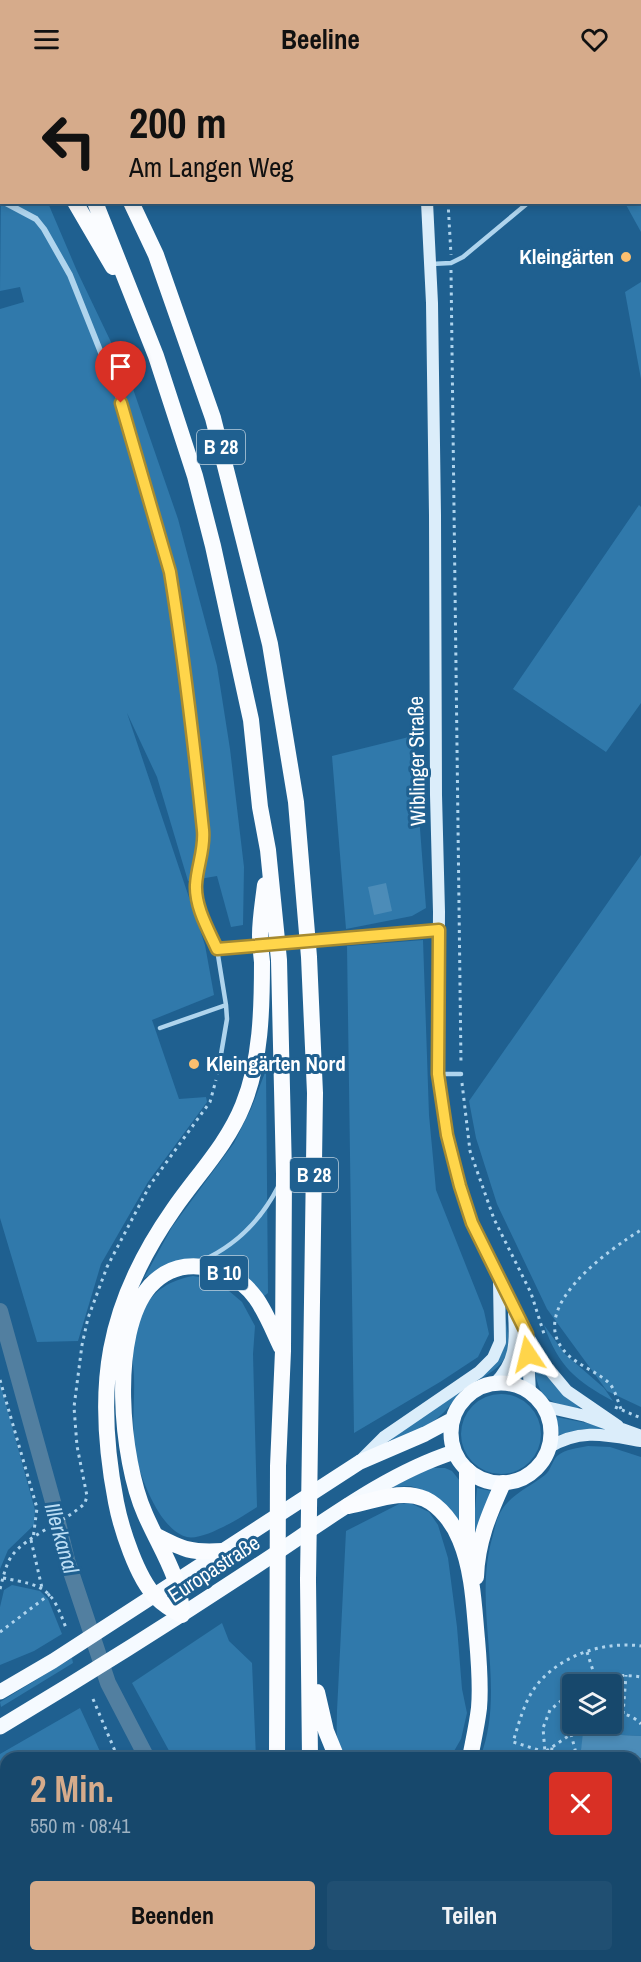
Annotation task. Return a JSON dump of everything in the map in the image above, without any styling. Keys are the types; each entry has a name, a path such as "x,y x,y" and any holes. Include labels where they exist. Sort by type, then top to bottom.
{"highway":[{"path":"76,204 139,312"},
{"name":"B 28","path":"96,204 156,356 192,467 213,546 251,720 260,807 268,850 268,933 279,960 284,1174 283,1351"},
{"name":"B 28","path":"132,204 156,255 213,418 270,644 296,802 309,957 315,1093 310,1662"},
{"path":"143,204 156,255"},
{"path":"182,1616 169,1609 154,1596 134,1558 119,1516 106,1438 105,1395 108,1365 117,1319 149,1248 172,1210 217,1152 243,1105 253,1076 258,1047 262,962 268,933"},
{"name":"B 10","path":"182,1616 182,1601 177,1581 141,1506 129,1463 123,1398 127,1342 135,1312 147,1290 156,1280 171,1270 191,1266 215,1269 230,1275 247,1288 261,1304 283,1351 278,1466 277,1752"},
{"path":"467,1470 467,1560"},
{"path":"474,1605 480,1539 503,1483"},
{"path":"348,1506 368,1503 389,1496 407,1495 424,1499 439,1509 460,1538 467,1560 474,1605 479,1667 479,1708 471,1752"},
{"path":"155,1535 177,1547 197,1552 223,1551"},
{"path":"310,1662 310,1752"},
{"path":"310,1662 326,1731 335,1752"},
{"path":"465,1752 474,1737"}],"main road":[{"name":"Wiblinger Straße","path":"427,204 431,264 439,930 438,1074 447,1135 472,1223 527,1334 530,1393"},
{"path":"360,1462 384,1437 479,1372 493,1358 500,1342 498,1277"},
{"name":"Wiblinger Straße","path":"494,1384 506,1372 512,1359 515,1345 513,1305"},
{"path":"527,1334 547,1367 567,1391 618,1426"},
{"path":"494,1384 519,1387 530,1393 542,1406 549,1419 551,1434 549,1448 543,1459 531,1473 515,1481 490,1482 478,1478 467,1470 454,1452 451,1441 453,1419 459,1406 468,1395 494,1384"},
{"path":"542,1406 618,1426 641,1436"},
{"name":"Europastraße","path":"0,1692 53,1661 360,1462 425,1434 453,1419"},
{"path":"549,1448 569,1438 583,1435 599,1434 641,1441"},
{"name":"Europastraße","path":"0,1727 182,1616 348,1506 427,1462 454,1452"}],"street":[{"path":"6,204 36,219 45,229 70,275 121,403 170,572 184,661 203,837 196,885 198,905 217,949 439,930"}],"lane":[{"path":"431,264 451,263 463,257 527,204"},
{"path":"217,949 227,1019 218,1072"},
{"path":"160,1028 226,1005"},
{"path":"438,1074 461,1074"},
{"path":"191,1266 225,1248 252,1225 268,1206 284,1174"}],"path":[{"path":"447,204 451,263 461,1074 471,1151 494,1219 531,1293 547,1341"},
{"path":"618,1426 621,1408 611,1385 578,1364 561,1348 554,1331 553,1320 567,1292 579,1278 616,1245 641,1230"},
{"path":"0,1380 37,1508 33,1538 42,1588"},
{"path":"608,1405 621,1408 641,1418"},
{"path":"0,1589 13,1554 85,1503 87,1496 77,1446"},
{"path":"3,1578 42,1588 50,1594 66,1628"},
{"path":"0,1632 50,1594"},
{"path":"545,1752 513,1742 522,1714 536,1686 554,1669 575,1656 601,1647 625,1644 641,1646"},
{"path":"587,1652 594,1674"},
{"path":"626,1675 622,1714 637,1719 641,1724"},
{"path":"622,1676 641,1677"},
{"path":"93,1699 115,1752"},
{"path":"545,1752 543,1728 550,1710 562,1700"},
{"path":"545,1752 571,1734 576,1752"},
{"path":"551,1752 552,1746"}],"shaded area":[{"path":"1,204 48,204 77,271 132,386 178,519 217,666 230,749 244,867 243,925 231,927 217,876 188,881 157,777 127,713 205,945 214,995 152,1020 179,1099 206,1097 207,1102 148,1182 101,1264 78,1341 37,1342 0,1218 0,309 24,302 20,287 0,291"},
{"path":"626,204 641,204 641,232"},
{"path":"641,282 641,379 625,292"},
{"path":"639,505 641,507 641,703 606,752 513,689"},
{"path":"413,736 426,908 412,916 346,929 332,756"},
{"path":"641,855 641,1407 607,1391 547,1309 497,1204 476,1138 469,1101"},
{"path":"423,940 429,1115 436,1190 484,1311 489,1334 478,1357 354,1433 347,946"},
{"path":"266,1070 268,1293 263,1297 231,1272 208,1260 182,1261 144,1278 172,1227 234,1143 251,1109"},
{"path":"193,1276 216,1280 242,1302 255,1326 253,1354 257,1507 223,1527 203,1535 187,1537 178,1533 162,1517 141,1473 134,1443 132,1354 138,1324 152,1297 170,1283"},
{"path":"504,1312 508,1344 502,1362 489,1374 461,1391 446,1410 432,1422 382,1447 494,1365 504,1346"},
{"path":"544,1325 565,1354 604,1388 613,1401 570,1371 555,1351"},
{"path":"535,1355 553,1384 579,1406 578,1409 555,1403 543,1393 534,1369 532,1356"},
{"path":"0,1383 35,1510 34,1525 8,1550 0,1569"},
{"path":"501,1394 516,1397 529,1406 538,1419 541,1434 538,1449 529,1462 516,1471 501,1474 486,1471 473,1462 464,1449 461,1434 464,1419 473,1406 486,1397"},
{"path":"556,1417 612,1428 611,1431 582,1429 559,1435"},
{"path":"588,1446 610,1447 641,1457 641,1736 603,1734 622,1734 622,1674 562,1674 562,1734 584,1734 581,1752 482,1752 488,1731 491,1703 487,1562 497,1521 509,1501 545,1475 560,1454"},
{"path":"431,1468 445,1468 452,1471 460,1481 459,1529 427,1492 411,1486 392,1487"},
{"path":"477,1488 491,1491 476,1530 473,1530"},
{"path":"410,1503 429,1512 438,1525 448,1558 462,1689 467,1713 461,1739 453,1752 342,1752 338,1742 337,1711 346,1531 399,1504"},
{"path":"12,1585 40,1591 48,1599 62,1634 34,1651 0,1665 0,1607 4,1590"},
{"path":"222,1623 229,1641 252,1663 256,1752 170,1752 132,1683"},
{"path":"72,1658 73,1663 1,1707 0,1702"},
{"path":"80,1708 100,1752 3,1752"}],"building":[{"path":"386,883 392,911 374,915 368,887"},
{"path":"583,1734 641,1736 641,1752 581,1752"}],"waterway":[{"name":"Illerkanal","path":"0,1311 67,1560 108,1683 144,1752"}],"place":[{"name":"Kleingärten","path":"626,257"},
{"name":"Kleingärten Nord","path":"194,1064"}],"route":[{"path":"121,403 170,572 195,748 203,837 196,885 198,905 207,927 217,949 439,930 438,1074 447,1135 472,1223 527,1334 528,1354"}]}
